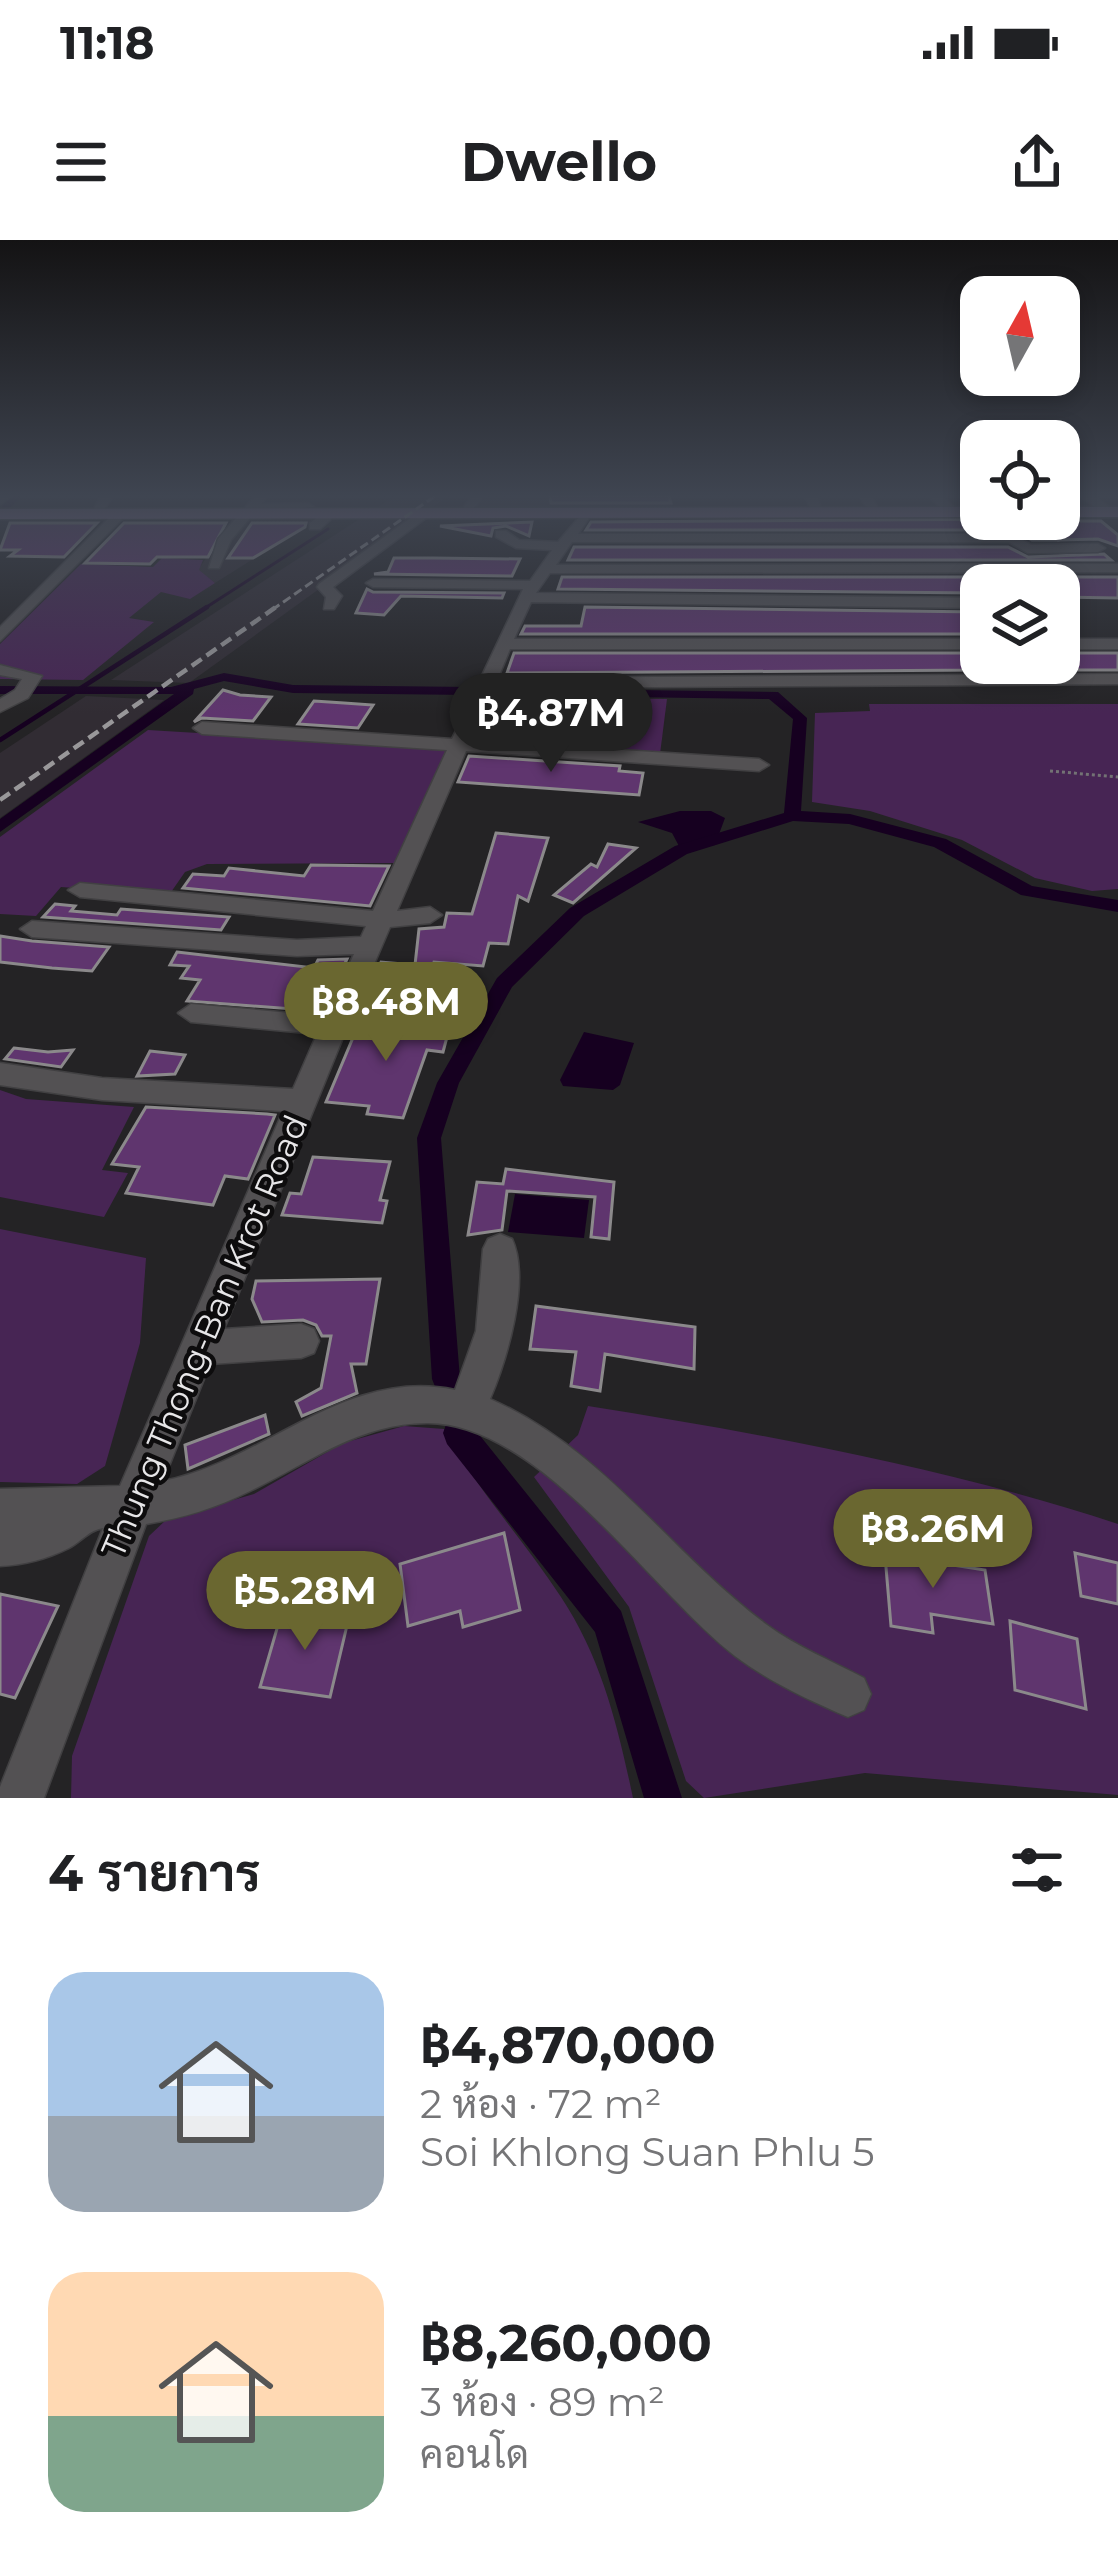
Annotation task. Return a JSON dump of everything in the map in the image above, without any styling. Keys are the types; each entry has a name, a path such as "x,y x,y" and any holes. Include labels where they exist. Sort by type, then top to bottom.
{"street":[{"path":"0,636 69,569"},
{"path":"328,606 334,595 324,586 348,569"},
{"path":"373,583 418,577 446,590 541,569"},
{"name":"Thung Thong-Ban Krot Road","path":"20,1798 133,1504 302,1101 505,644 556,569"},
{"path":"560,569 575,592"},
{"path":"578,569 850,606 960,603"},
{"path":"644,569 648,594"},
{"path":"710,569 718,594"},
{"path":"769,569 781,595"},
{"path":"830,569 850,606"},
{"path":"897,569 913,592 960,589"},
{"path":"1086,569 1099,581"},
{"path":"505,644 638,636 877,637 960,644"},
{"path":"638,636 643,683"},
{"path":"758,636 773,680"},
{"path":"950,644 960,660"},
{"path":"1080,644 1118,644"},
{"path":"0,670 33,676 27,688 0,707"},
{"path":"1080,680 1118,679"},
{"path":"488,683 773,680 846,688 960,681"},
{"path":"394,741 407,716"},
{"path":"202,728 759,765"},
{"path":"538,774 546,749"},
{"path":"80,890 277,908 377,933"},
{"path":"230,927 259,925 277,908"},
{"path":"32,929 245,946 377,933 430,915"},
{"path":"191,1013 392,1015"},
{"path":"0,1074 102,1089 302,1101"},
{"path":"466,1408 492,1358 500,1311 500,1249"},
{"path":"199,1348 301,1341"},
{"path":"0,1510 133,1504 190,1495 370,1411 437,1402 466,1408 556,1456 752,1640 848,1694"},
{"path":"0,1545 23,1545 56,1533 86,1507"}],"path":[{"path":"1050,771 1118,777"}],"shaded area":[{"path":"76,569 200,569 215,583 190,599 161,592 129,618 154,622 83,680 0,679 0,644"},
{"path":"199,569 238,569 215,583"},
{"path":"283,569 347,569 189,683 111,680"},
{"path":"86,696 164,700 0,818 0,753"},
{"path":"573,698 667,699 660,754 563,747"},
{"path":"869,704 1118,704 1118,889 1092,891 1035,878 962,840 870,811 812,802 815,713 870,711"},
{"path":"148,730 450,748 398,863 207,864 185,872 169,895 61,887 36,916 0,914 0,837"},
{"path":"680,811 711,811 725,818 715,845 680,848 672,833 638,822"},
{"path":"584,1032 634,1043 620,1085 613,1090 563,1086 560,1080"},
{"path":"0,1090 26,1099 134,1107 102,1170 128,1173 104,1217 0,1197"},
{"path":"515,1194 589,1200 584,1238 508,1232"},
{"path":"0,1229 146,1258 140,1343 105,1466 77,1484 0,1482"},
{"path":"588,1406 856,1454 1118,1524 1118,1795 865,1773 704,1798 686,1781 629,1607 534,1477 578,1435"},
{"path":"404,1426 444,1429 561,1597 598,1669 633,1798 71,1798 72,1756 149,1536 167,1519 254,1494 343,1443"}],"building":[{"path":"515,569 512,576 374,574"},
{"path":"562,577 960,577 960,593 558,589"},
{"path":"1080,577 1118,577 1118,598 1080,597"},
{"path":"367,589 504,593 502,598 401,596 384,615 356,613"},
{"path":"585,607 960,612 960,634 521,634 525,626 581,626"},
{"path":"514,653 960,653 960,670 507,673"},
{"path":"1080,653 1118,653 1118,670 1080,670"},
{"path":"223,690 271,697 253,721 202,718 194,722"},
{"path":"501,692 563,692 558,719 520,717 514,738 483,736 489,733"},
{"path":"314,701 373,705 358,728 298,724"},
{"path":"469,756 620,766 619,771 643,773 639,795 458,782"},
{"path":"496,833 548,838 528,901 518,896 508,944 489,943 483,966 434,962 424,992 371,987 381,962 415,965 419,929 444,927 447,913 472,914"},
{"path":"608,844 636,848 573,903 554,895 591,864 597,867"},
{"path":"311,865 389,866 370,906 183,888 193,874 224,876 229,868 304,876"},
{"path":"55,904 75,906 71,911 117,915 121,909 229,917 221,930 43,917"},
{"path":"0,936 109,947 92,971 52,968 0,962"},
{"path":"177,952 314,968 318,960 347,959 330,995 302,992 293,1009 187,1001 200,980 181,978 189,966 170,965"},
{"path":"411,1012 443,1015 436,1036 447,1037 443,1052 427,1050 403,1118 367,1114 369,1106 326,1102 360,1021 395,1028 406,1026"},
{"path":"14,1048 73,1050 61,1067 5,1059"},
{"path":"150,1051 185,1055 175,1074 137,1076"},
{"path":"146,1107 275,1115 248,1179 225,1176 213,1205 126,1193 139,1167 112,1164"},
{"path":"313,1157 390,1162 380,1200 387,1201 382,1223 282,1215 290,1193 301,1194"},
{"path":"506,1169 614,1182 609,1239 591,1237 595,1197 507,1191 502,1230 468,1235 477,1182 503,1184"},
{"path":"380,1279 366,1364 351,1364 357,1393 302,1416 296,1402 321,1388 331,1336 322,1336 316,1325 303,1320 262,1322 252,1299 256,1281"},
{"path":"536,1306 695,1327 694,1369 605,1354 600,1391 571,1386 576,1352 530,1349"},
{"path":"265,1415 269,1434 188,1469 185,1445"},
{"path":"504,1533 520,1610 463,1627 460,1611 408,1626 400,1564"},
{"path":"884,1544 925,1551 926,1561 985,1570 993,1624 931,1614 933,1633 891,1626"},
{"path":"1075,1553 1118,1563 1118,1604 1081,1596"},
{"path":"0,1594 58,1606 15,1698 0,1694"},
{"path":"283,1608 349,1617 330,1697 260,1687"},
{"path":"1010,1621 1077,1639 1086,1709 1015,1690"}],"waterway":[{"path":"202,610 266,569"},
{"path":"0,740 207,607"},
{"path":"0,690 171,691 224,677 293,689 471,691"},
{"path":"0,827 188,691"},
{"path":"492,692 773,695 800,718 792,816"},
{"path":"446,1379 429,1138 448,1083 504,983 577,912 681,850 792,816"},
{"path":"792,816 850,819 940,843 1027,891 1118,906"},
{"path":"458,1433 609,1623 663,1798"}],"railway":[{"path":"272,610 331,569"},
{"path":"0,800 276,607"}]}
